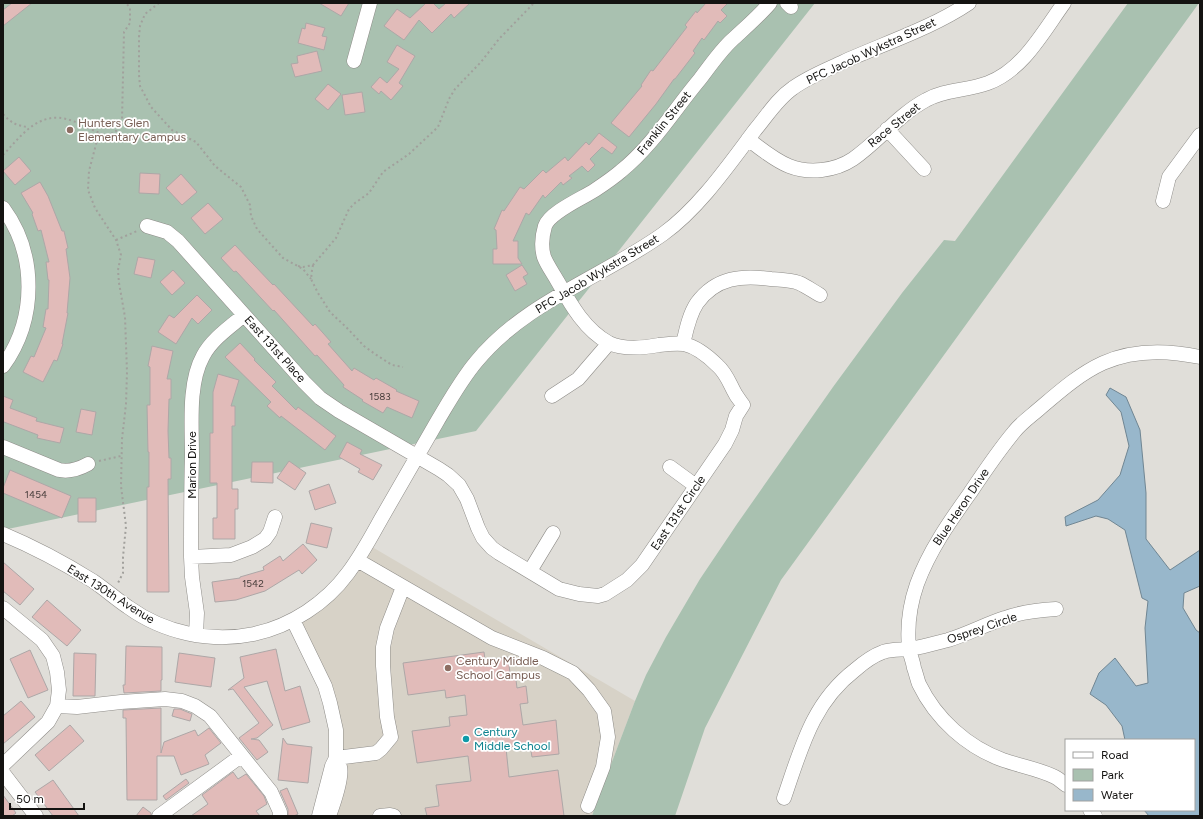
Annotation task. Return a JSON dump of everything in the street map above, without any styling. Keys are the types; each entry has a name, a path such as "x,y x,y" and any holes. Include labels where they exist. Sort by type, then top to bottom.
{"street":[{"path":"354,61 370,3"},
{"name":"Franklin Street","path":"564,292 548,264 543,249 542,239 546,225 550,218 612,179 639,155 652,142 688,93 731,41 756,19 770,3"},
{"name":"PFC Jacob Wykstra Street","path":"293,620 324,598 337,586 357,560 454,393 479,358 508,329 519,320 564,292 634,252 673,227 693,208 784,95 804,81 826,70 946,17 969,3"},
{"name":"Race Street","path":"748,139 768,154 790,166 806,170 823,170 834,168 852,159 915,106 928,99 954,90 976,87 988,83 1007,73 1020,63 1064,3"},
{"path":"887,129 924,169"},
{"path":"1163,201 1169,178 1195,152 1200,135"},
{"path":"3,208 11,220 20,239 25,255 28,303 23,327 3,366"},
{"name":"East 131st Place","path":"147,226 167,232 178,240 304,382 320,398 339,411 417,456"},
{"path":"683,344 696,304 714,287 724,282 746,276 792,281 801,284 820,295"},
{"name":"East 131st Circle","path":"417,456 448,475 459,485 467,499 483,538 492,548 556,587 571,593 598,596 605,594 627,580 642,565 725,444 732,430 736,416 743,405 735,395 729,380 719,367 704,354 683,344 628,347 609,342 594,332 582,321 564,292"},
{"name":"Marion Drive","path":"196,635 197,613 191,557 193,384 197,370 207,350 220,336 244,315"},
{"path":"552,396 578,379 609,342"},
{"name":"Blue Heron Drive","path":"1065,784 1056,777 1032,768 1003,760 977,748 952,729 932,705 918,683 909,649 910,615 917,585 923,570 948,523 1015,430 1052,398 1077,378 1104,362 1129,355 1144,352 1171,352 1200,358"},
{"path":"3,447 46,466 63,471 75,470 88,464"},
{"path":"670,467 696,486"},
{"path":"191,557 231,555 252,547 265,539 270,532 275,517"},
{"path":"530,571 553,533"},
{"name":"East 130th Avenue","path":"3,534 27,544 95,582 145,618 165,627 196,635 221,638 246,636 280,626 293,620"},
{"path":"357,560 492,638 543,658 573,673 590,690 604,711 608,737 603,767 588,806"},
{"path":"336,758 376,753 381,750 390,737 383,666 383,647 388,628 403,587"},
{"path":"3,608 42,640 52,656 57,672 59,690 57,706 48,722 3,765"},
{"name":"Osprey Circle","path":"784,798 805,740 819,709 826,698 845,677 864,662 874,656 891,650 909,649 938,643 964,635 1006,617 1056,609"},
{"path":"293,620 325,686 336,730 336,758 340,766 340,771 337,790 329,816"},
{"path":"57,706 77,707 165,699 182,701 195,706 210,716 271,792 280,812 280,816"},
{"path":"158,816 241,756"},
{"path":"319,816 332,766 336,758"},
{"path":"3,773 36,816"},
{"path":"380,816 394,816"}],"path":[{"path":"3,155 29,127 50,118 68,119 105,135 112,134 119,129 122,120 124,32 130,23 130,8 126,3"},
{"path":"159,3 145,14 140,26 140,86 151,108 165,124 177,133 196,142 215,166 241,187 250,205 251,216 257,229 283,258 303,269 311,279 321,299 330,312 364,346 392,365 403,367"},
{"path":"298,266 303,267 313,265 336,238 349,209 369,193 383,172 420,145 438,128 449,99 455,89 481,62 499,39 534,3"},
{"path":"3,114 14,125 29,127"},
{"path":"99,133 89,171 88,190 95,208 116,240 121,255 118,270 125,317 127,372 126,404 121,456 121,486 126,526 122,573 112,595"},
{"path":"116,240 147,226"},
{"path":"311,279 313,265"},
{"path":"88,464 121,456"}],"shaded area":[{"name":"Century Middle School Campus","path":"367,544 635,701 592,816 329,816 336,730 293,620 312,608"}],"green space":[{"path":"3,3 815,3 476,431 3,530"},
{"path":"1128,3 1199,3 781,580 705,728 675,816 592,816 646,675 700,579 833,387 902,293 944,240 955,241"}],"water":[{"path":"1110,388 1126,397 1140,430 1146,493 1146,539 1170,570 1200,550 1200,586 1184,593 1183,608 1196,630 1200,633 1200,816 1149,816 1145,811 1195,811 1195,739 1125,739 1122,726 1106,705 1090,694 1099,673 1115,658 1136,686 1148,683 1145,628 1148,601 1142,598 1125,530 1108,519 1096,516 1066,526 1065,517 1098,500 1120,475 1129,446 1121,412 1106,395"}],"building":[{"path":"12,3 32,3 3,26 3,10"},
{"path":"319,3 349,3 341,16"},
{"path":"426,3 433,3 439,9 446,3 470,3 454,18 451,14 432,33 419,20 404,40 384,26 397,9 410,18"},
{"path":"706,3 728,3 721,10 727,16 720,23 718,21 704,40 702,38 693,51 695,53 629,137 611,123 642,86 641,85 651,70 653,71 687,27 685,25 696,11 697,13"},
{"path":"306,23 325,28 322,36 327,37 324,50 298,43 302,28 305,29"},
{"path":"397,45 415,56 399,83 403,86 391,100 381,91 379,94 371,87 380,77 387,83 399,69 387,62"},
{"path":"317,51 322,71 295,77 291,64 298,63 297,56"},
{"path":"328,84 341,94 328,110 315,99"},
{"path":"362,92 365,112 345,115 342,95"},
{"path":"599,133 617,147 612,154 602,147 590,159 595,165 588,172 582,166 569,176 572,178 563,185 561,182 545,198 543,195 529,215 526,213 513,241 518,241 518,258 522,264 493,264 493,249 497,249 496,230 494,229 502,210 504,211 520,187 524,189 543,170 546,173 565,157 568,161 586,142 589,145"},
{"path":"19,157 31,171 15,185 3,171"},
{"path":"140,173 160,174 159,194 139,193"},
{"path":"181,174 197,192 182,205 166,188"},
{"path":"40,182 48,196 62,231 64,231 68,248 66,249 70,278 68,313 63,344 57,361 54,360 43,382 23,372 31,356 34,357 46,328 43,327 46,309 48,309 49,280 46,262 49,262 41,230 38,231 32,214 33,213 21,193"},
{"path":"208,203 223,219 205,234 191,218"},
{"path":"235,245 313,326 315,324 331,342 328,344 352,371 354,368 374,380 376,378 397,390 396,391 419,401 412,418 387,407 383,413 362,401 363,400 343,387 344,385 317,355 315,356 274,310 273,311 236,271 234,272 221,258"},
{"path":"138,257 155,260 151,278 134,274"},
{"path":"522,265 528,274 523,277 527,284 515,291 506,275"},
{"path":"173,270 185,283 172,295 160,282"},
{"path":"197,295 212,310 198,324 192,318 176,344 158,332 169,315 174,318"},
{"path":"240,343 255,359 254,360 276,382 272,386 296,410 298,407 336,436 325,450 281,416 280,418 267,406 271,402 225,357"},
{"path":"152,346 173,351 167,379 171,379 168,431 169,458 171,458 171,479 168,479 169,592 147,592 147,487 149,487 149,452 147,405 150,405 150,367 148,366"},
{"path":"218,374 239,380 231,406 235,406 235,426 232,426 232,489 238,489 238,509 235,509 235,539 213,539 213,518 217,518 217,483 210,483 210,433 213,433 213,392"},
{"path":"3,396 13,400 10,408 37,418 36,421 64,428 60,443 37,438 38,435 4,422 3,424"},
{"path":"81,409 96,412 92,435 76,432"},
{"path":"347,442 362,450 360,454 382,465 373,480 358,472 360,469 339,457"},
{"path":"289,461 306,473 295,490 277,478"},
{"path":"252,462 273,462 273,483 251,482"},
{"path":"10,470 71,496 62,518 3,493 3,488"},
{"path":"329,484 336,503 315,510 309,491"},
{"path":"78,498 96,498 96,522 78,522"},
{"path":"311,523 332,528 327,548 306,543"},
{"path":"303,544 317,560 302,574 299,570 265,591 236,600 215,602 212,582 240,578 264,570 263,567 280,556 283,561"},
{"path":"3,562 34,589 20,605 3,591"},
{"path":"47,600 81,630 67,646 32,617"},
{"path":"126,646 162,647 161,691 124,693 123,685 125,685"},
{"path":"276,649 285,691 300,686 310,722 282,730 267,681 244,687 273,725 257,738 251,739 259,740 268,752 257,760 239,738 259,723 233,689 228,690 244,678 240,657"},
{"path":"30,650 48,690 28,698 10,659"},
{"name":"Century Middle School","path":"484,652 485,660 508,657 510,673 515,672 517,688 526,686 528,703 520,704 523,725 556,720 559,754 532,757 530,745 506,748 509,777 558,770 564,816 427,816 425,808 439,806 436,785 471,781 468,756 417,763 412,731 450,726 449,717 467,715 465,695 446,698 445,690 408,695 403,663"},
{"path":"74,653 96,654 95,696 73,696"},
{"path":"179,653 215,658 211,687 175,682"},
{"path":"21,701 35,717 3,744 3,716"},
{"path":"161,708 161,753 164,742 195,730 198,736 209,728 221,743 205,755 209,764 181,775 174,756 157,756 157,800 127,800 126,718 123,718 123,710"},
{"path":"174,709 180,709 192,714 190,721 172,716"},
{"path":"70,725 84,741 49,771 35,755"},
{"path":"283,738 287,744 312,747 308,783 278,780"},
{"path":"233,772 238,779 246,774 264,796 267,804 256,811 260,816 191,816 208,804 202,795"},
{"path":"186,779 189,783 166,800 163,796"},
{"path":"53,780 79,816 53,816 35,792"},
{"path":"287,788 298,814 294,816 288,816 288,809 280,791"},
{"path":"3,795 16,813 12,816 3,816"},
{"path":"143,807 151,813 151,816 136,816"}],"place":[{"name":"Hunters Glen Elementary Campus","path":"70,130"},
{"name":"Century Middle School Campus","path":"448,668"},
{"name":"Century Middle School","path":"466,739"}]}
